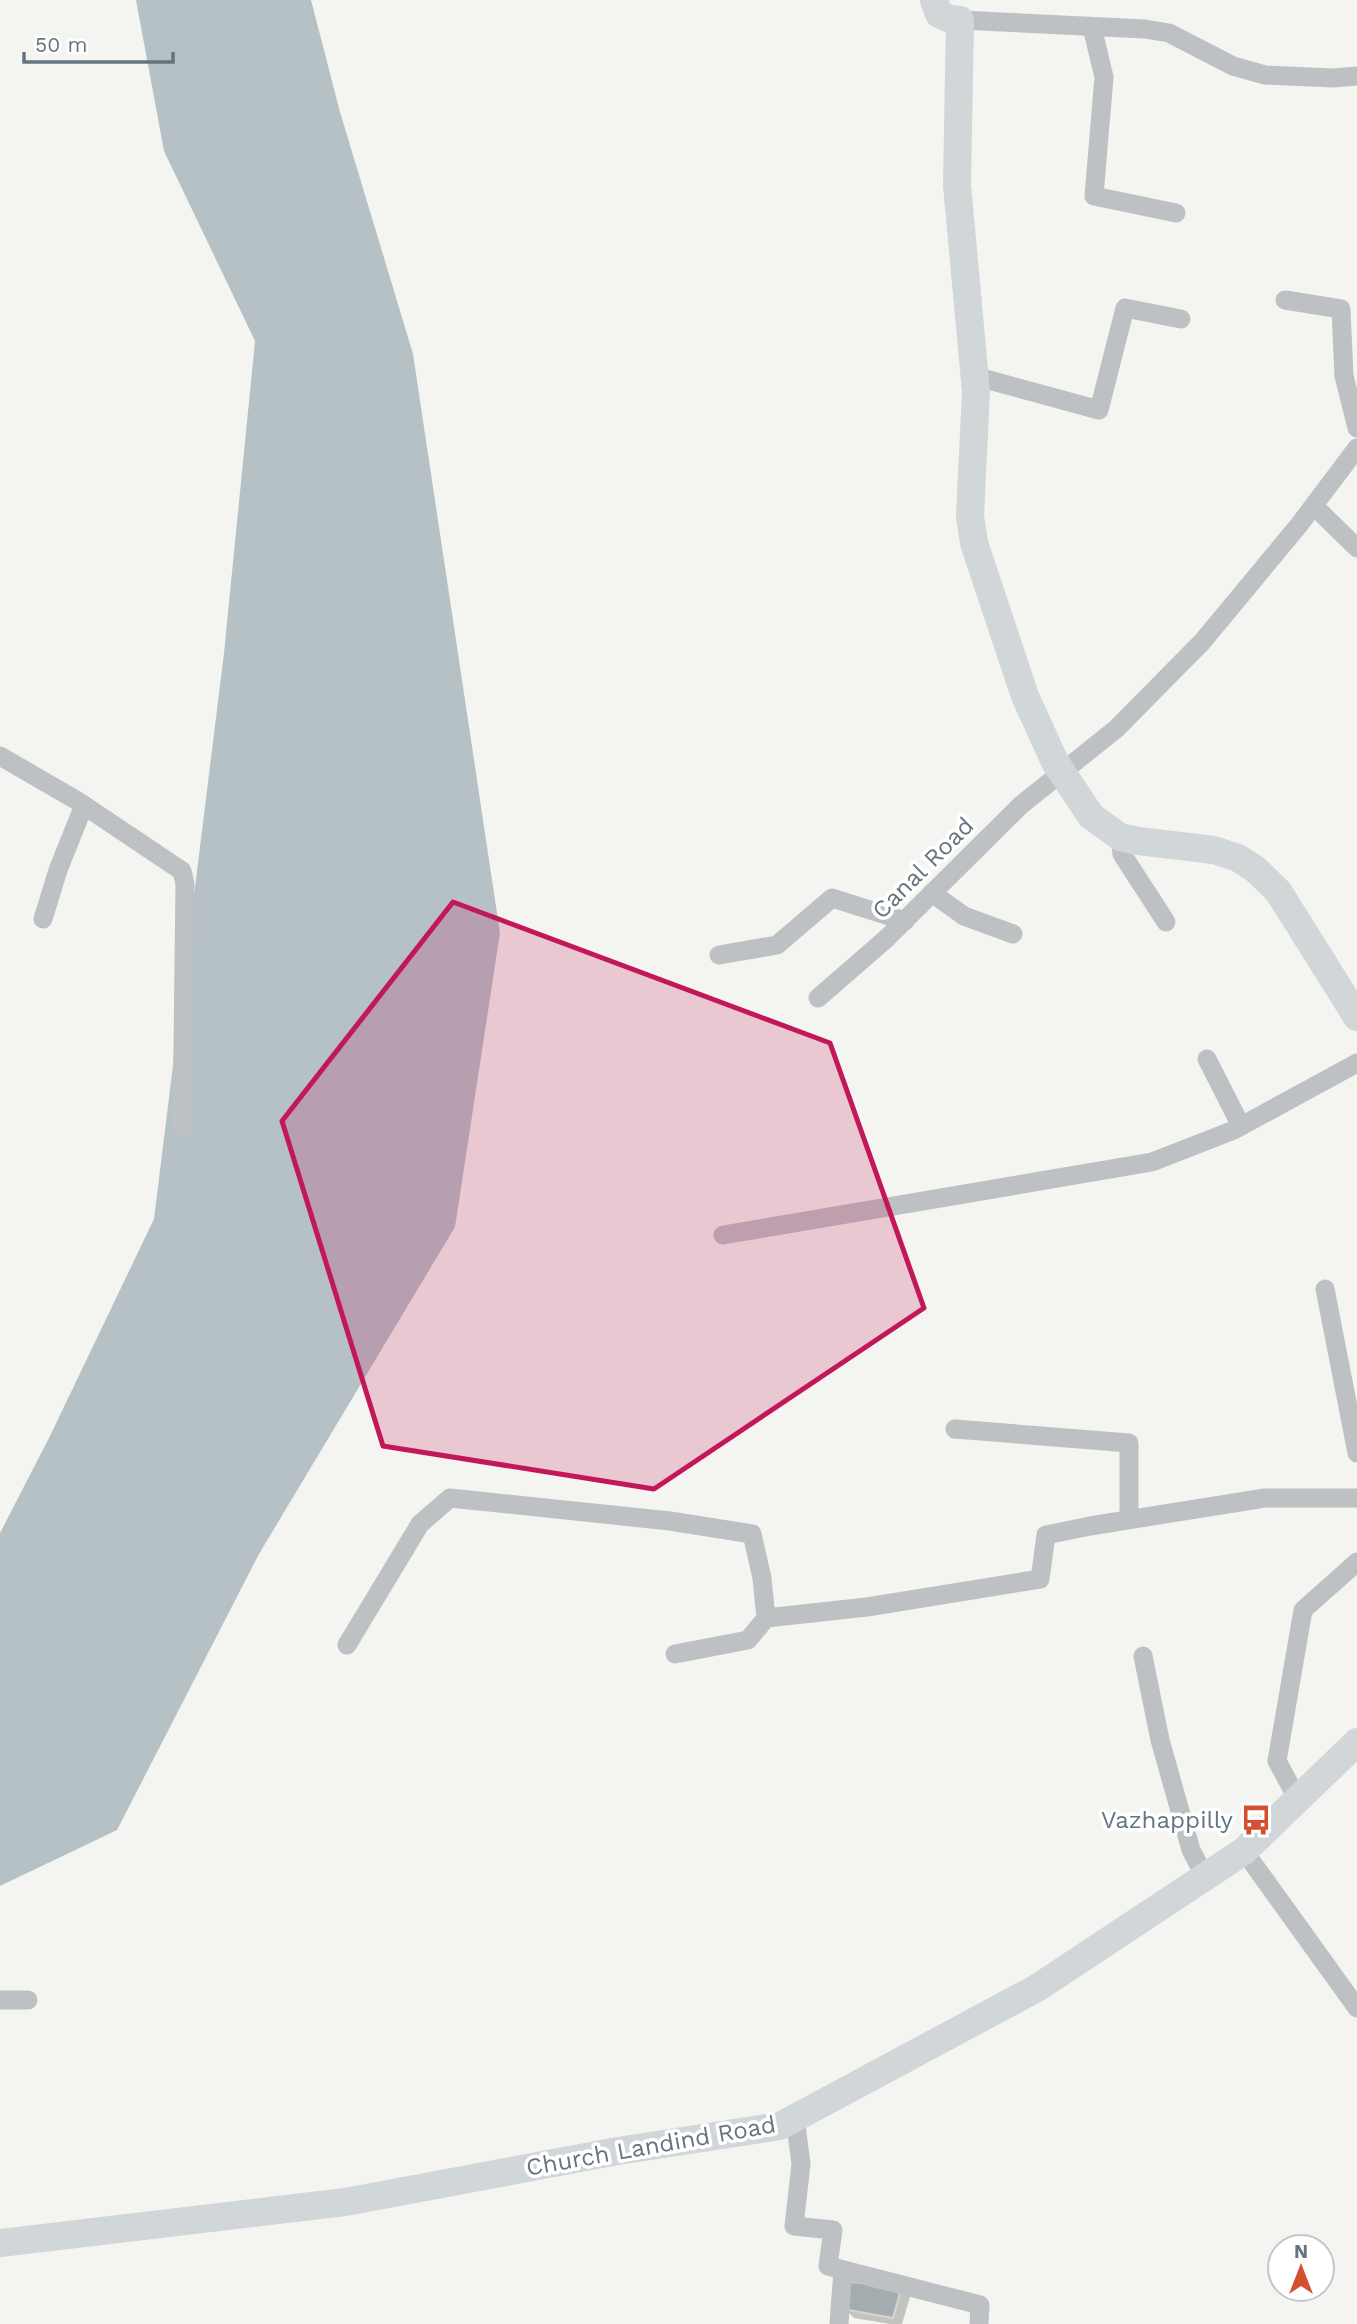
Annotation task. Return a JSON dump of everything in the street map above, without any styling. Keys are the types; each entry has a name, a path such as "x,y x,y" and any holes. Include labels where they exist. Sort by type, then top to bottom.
{"main road":[{"path":"934,0 939,14 960,20 957,185 976,392 970,516 974,543 1024,696 1062,773 1091,816 1120,837 1214,850 1238,858 1255,869 1278,891 1357,1017"},
{"name":"Church Landind Road","path":"0,2244 345,2202 618,2151 780,2126 1037,1988 1205,1877 1244,1851 1357,1742"}],"street":[{"path":"960,20 1145,29 1169,33 1233,66 1265,75 1333,78 1357,76"},
{"path":"1092,27 1104,77 1094,196 1176,213"},
{"path":"1285,300 1341,309 1344,376 1357,428"},
{"path":"975,376 1099,410 1125,307 1181,319"},
{"name":"Canal Road","path":"818,998 905,921 1021,805 1116,729 1202,642 1314,506 1357,448"},
{"path":"1314,506 1357,548"},
{"path":"0,756 84,805 182,871 185,884 182,1129"},
{"path":"43,919 58,870 84,805"},
{"path":"1120,837 1122,855 1166,922"},
{"path":"932,893 964,916 1013,934"},
{"path":"719,955 777,945 832,898 905,921"},
{"path":"1206,1059 1241,1126"},
{"path":"723,1236 1152,1162 1241,1126 1357,1063"},
{"path":"1325,1289 1357,1453"},
{"path":"955,1429 1129,1443 1129,1519"},
{"path":"347,1645 420,1524 450,1498 670,1521 752,1534 762,1578 766,1618"},
{"path":"675,1654 748,1640 766,1618 880,1605 1040,1579 1046,1535 1265,1498 1357,1498"},
{"path":"1297,1800 1277,1761 1303,1610 1357,1562"},
{"path":"1143,1656 1160,1740 1191,1850 1205,1877"},
{"path":"1244,1851 1357,2008"},
{"path":"0,2000 27,2000"},
{"path":"795,2118 801,2164 794,2226 833,2230 828,2266 980,2305 979,2324"},
{"path":"839,2324 843,2270"}],"highlighted area":[{"path":"453,902 830,1043 924,1308 654,1489 383,1446 282,1121"}],"shaded area":[{"path":"136,0 311,0 340,112 413,354 500,933 455,1227 259,1554 117,1830 0,1886 0,1533 49,1438 154,1219 224,653 255,341 164,151"}],"building":[{"path":"849,2282 902,2286 893,2318 843,2309"}],"place":[{"name":"Vazhappilly","path":"1256,1820"}]}
